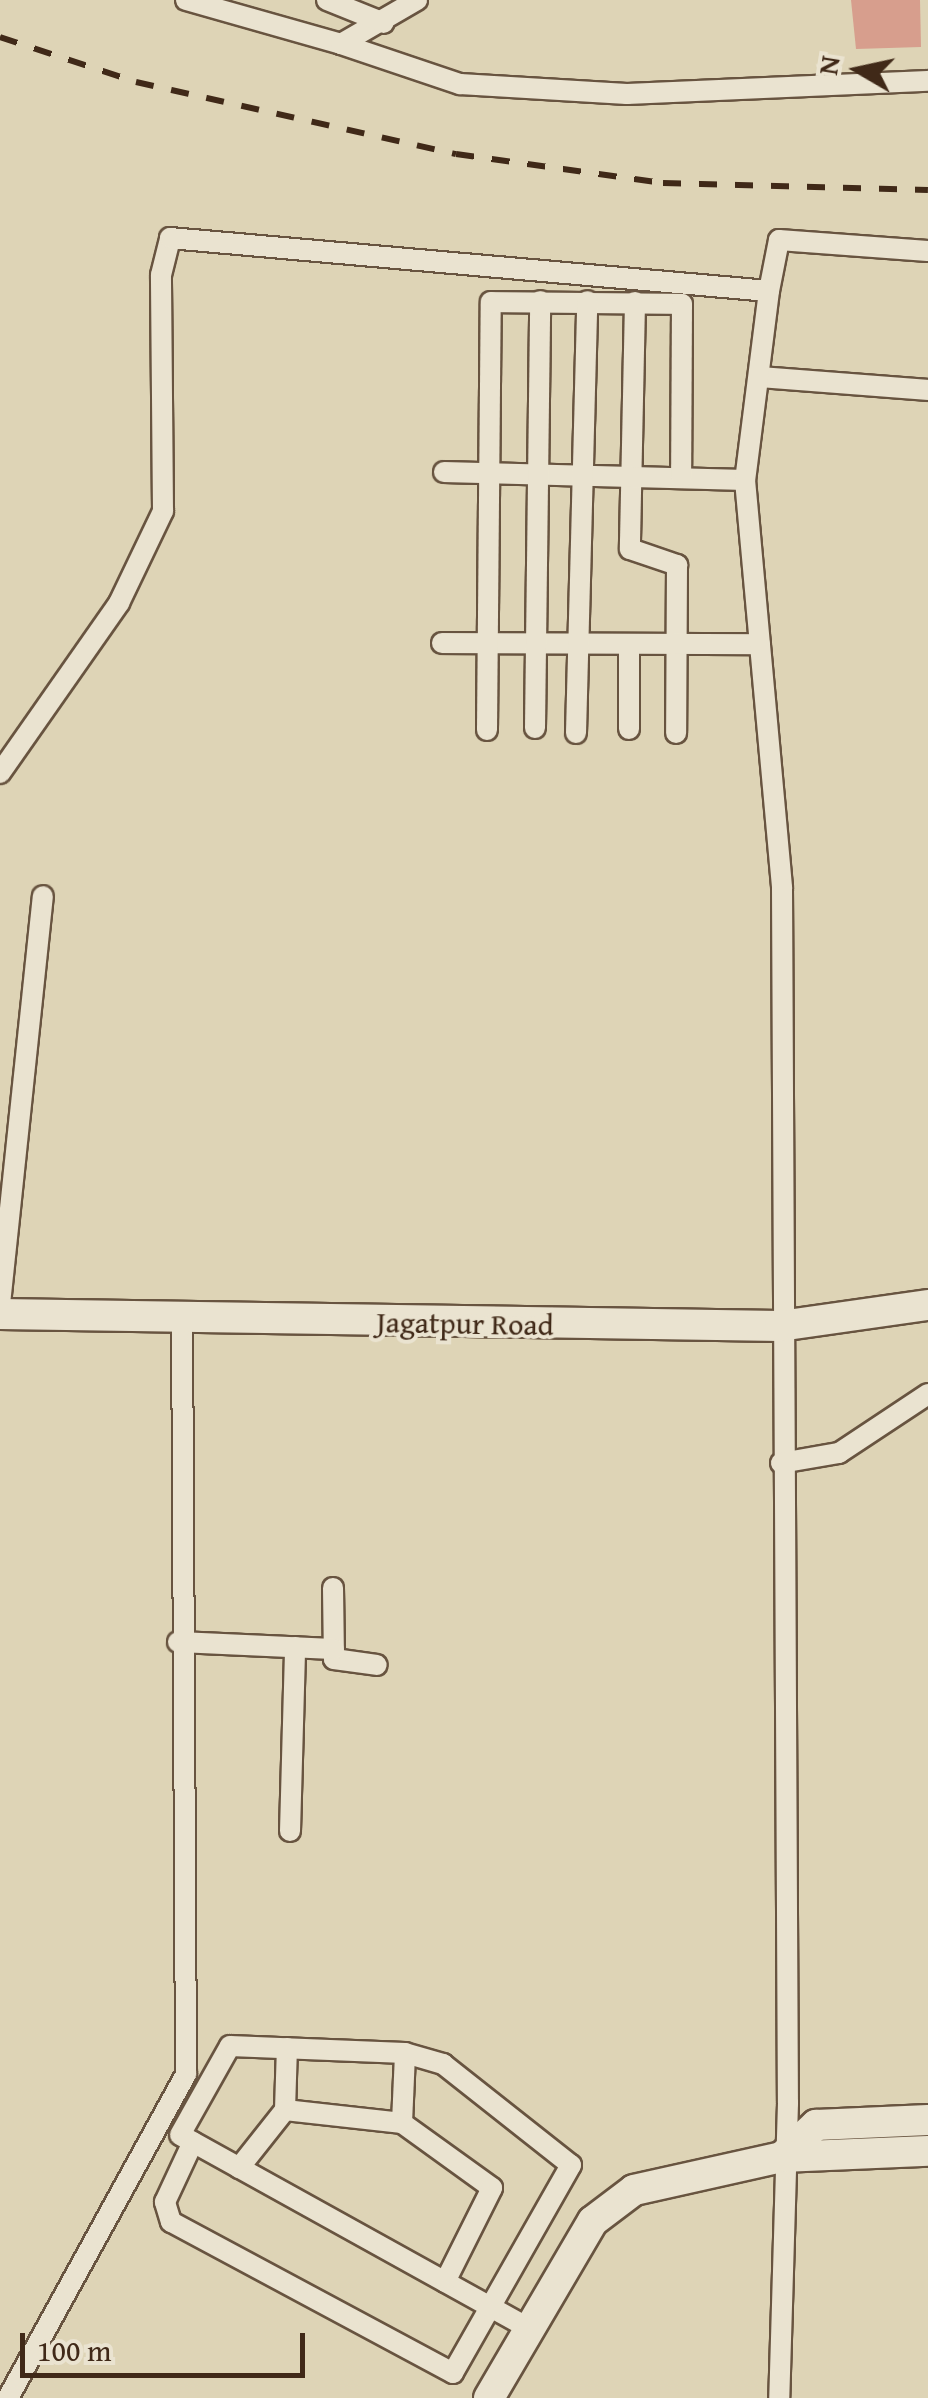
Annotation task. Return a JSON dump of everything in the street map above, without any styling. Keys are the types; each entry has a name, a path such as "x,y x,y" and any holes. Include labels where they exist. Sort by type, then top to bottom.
{"street":[{"path":"186,0 341,44 460,84 627,94 928,81"},
{"path":"327,0 384,24"},
{"path":"341,44 384,24 417,0"},
{"path":"0,773 119,603 163,511 161,275 170,238 769,291"},
{"path":"778,2398 782,2158 782,888 745,480 779,240 928,251"},
{"path":"535,728 540,301"},
{"path":"576,733 587,301"},
{"path":"488,730 492,302 682,304 681,478"},
{"path":"635,302 630,548 677,565 676,733"},
{"path":"760,377 928,390"},
{"path":"444,472 745,480"},
{"path":"442,643 760,644"},
{"path":"629,644 629,729"},
{"path":"0,1304 43,896"},
{"name":"Jagatpur Road","path":"0,1314 182,1320 780,1326 928,1305"},
{"path":"8,2398 178,2134 223,2050 287,2048 406,2053 444,2064 571,2165 496,2311 461,2368 446,2372 171,2222 164,2202 178,2134 186,2074 178,1642 182,1320"},
{"path":"782,1463 839,1454 928,1394"},
{"path":"333,1588 334,1650 340,1663 377,1665"},
{"path":"178,1642 334,1650"},
{"path":"290,1831 295,1647"},
{"path":"239,2168 285,2110 287,2048"},
{"path":"402,2123 406,2053"},
{"path":"285,2110 402,2123 492,2188 445,2282"},
{"path":"782,2158 816,2125 928,2120"},
{"path":"178,2134 528,2328"},
{"path":"489,2398 528,2328 614,2201 782,2158 928,2151"}],"building":[{"path":"851,0 920,0 921,47 856,49"}],"railway":[{"path":"0,37 136,82 456,154 663,183 928,190"}]}
